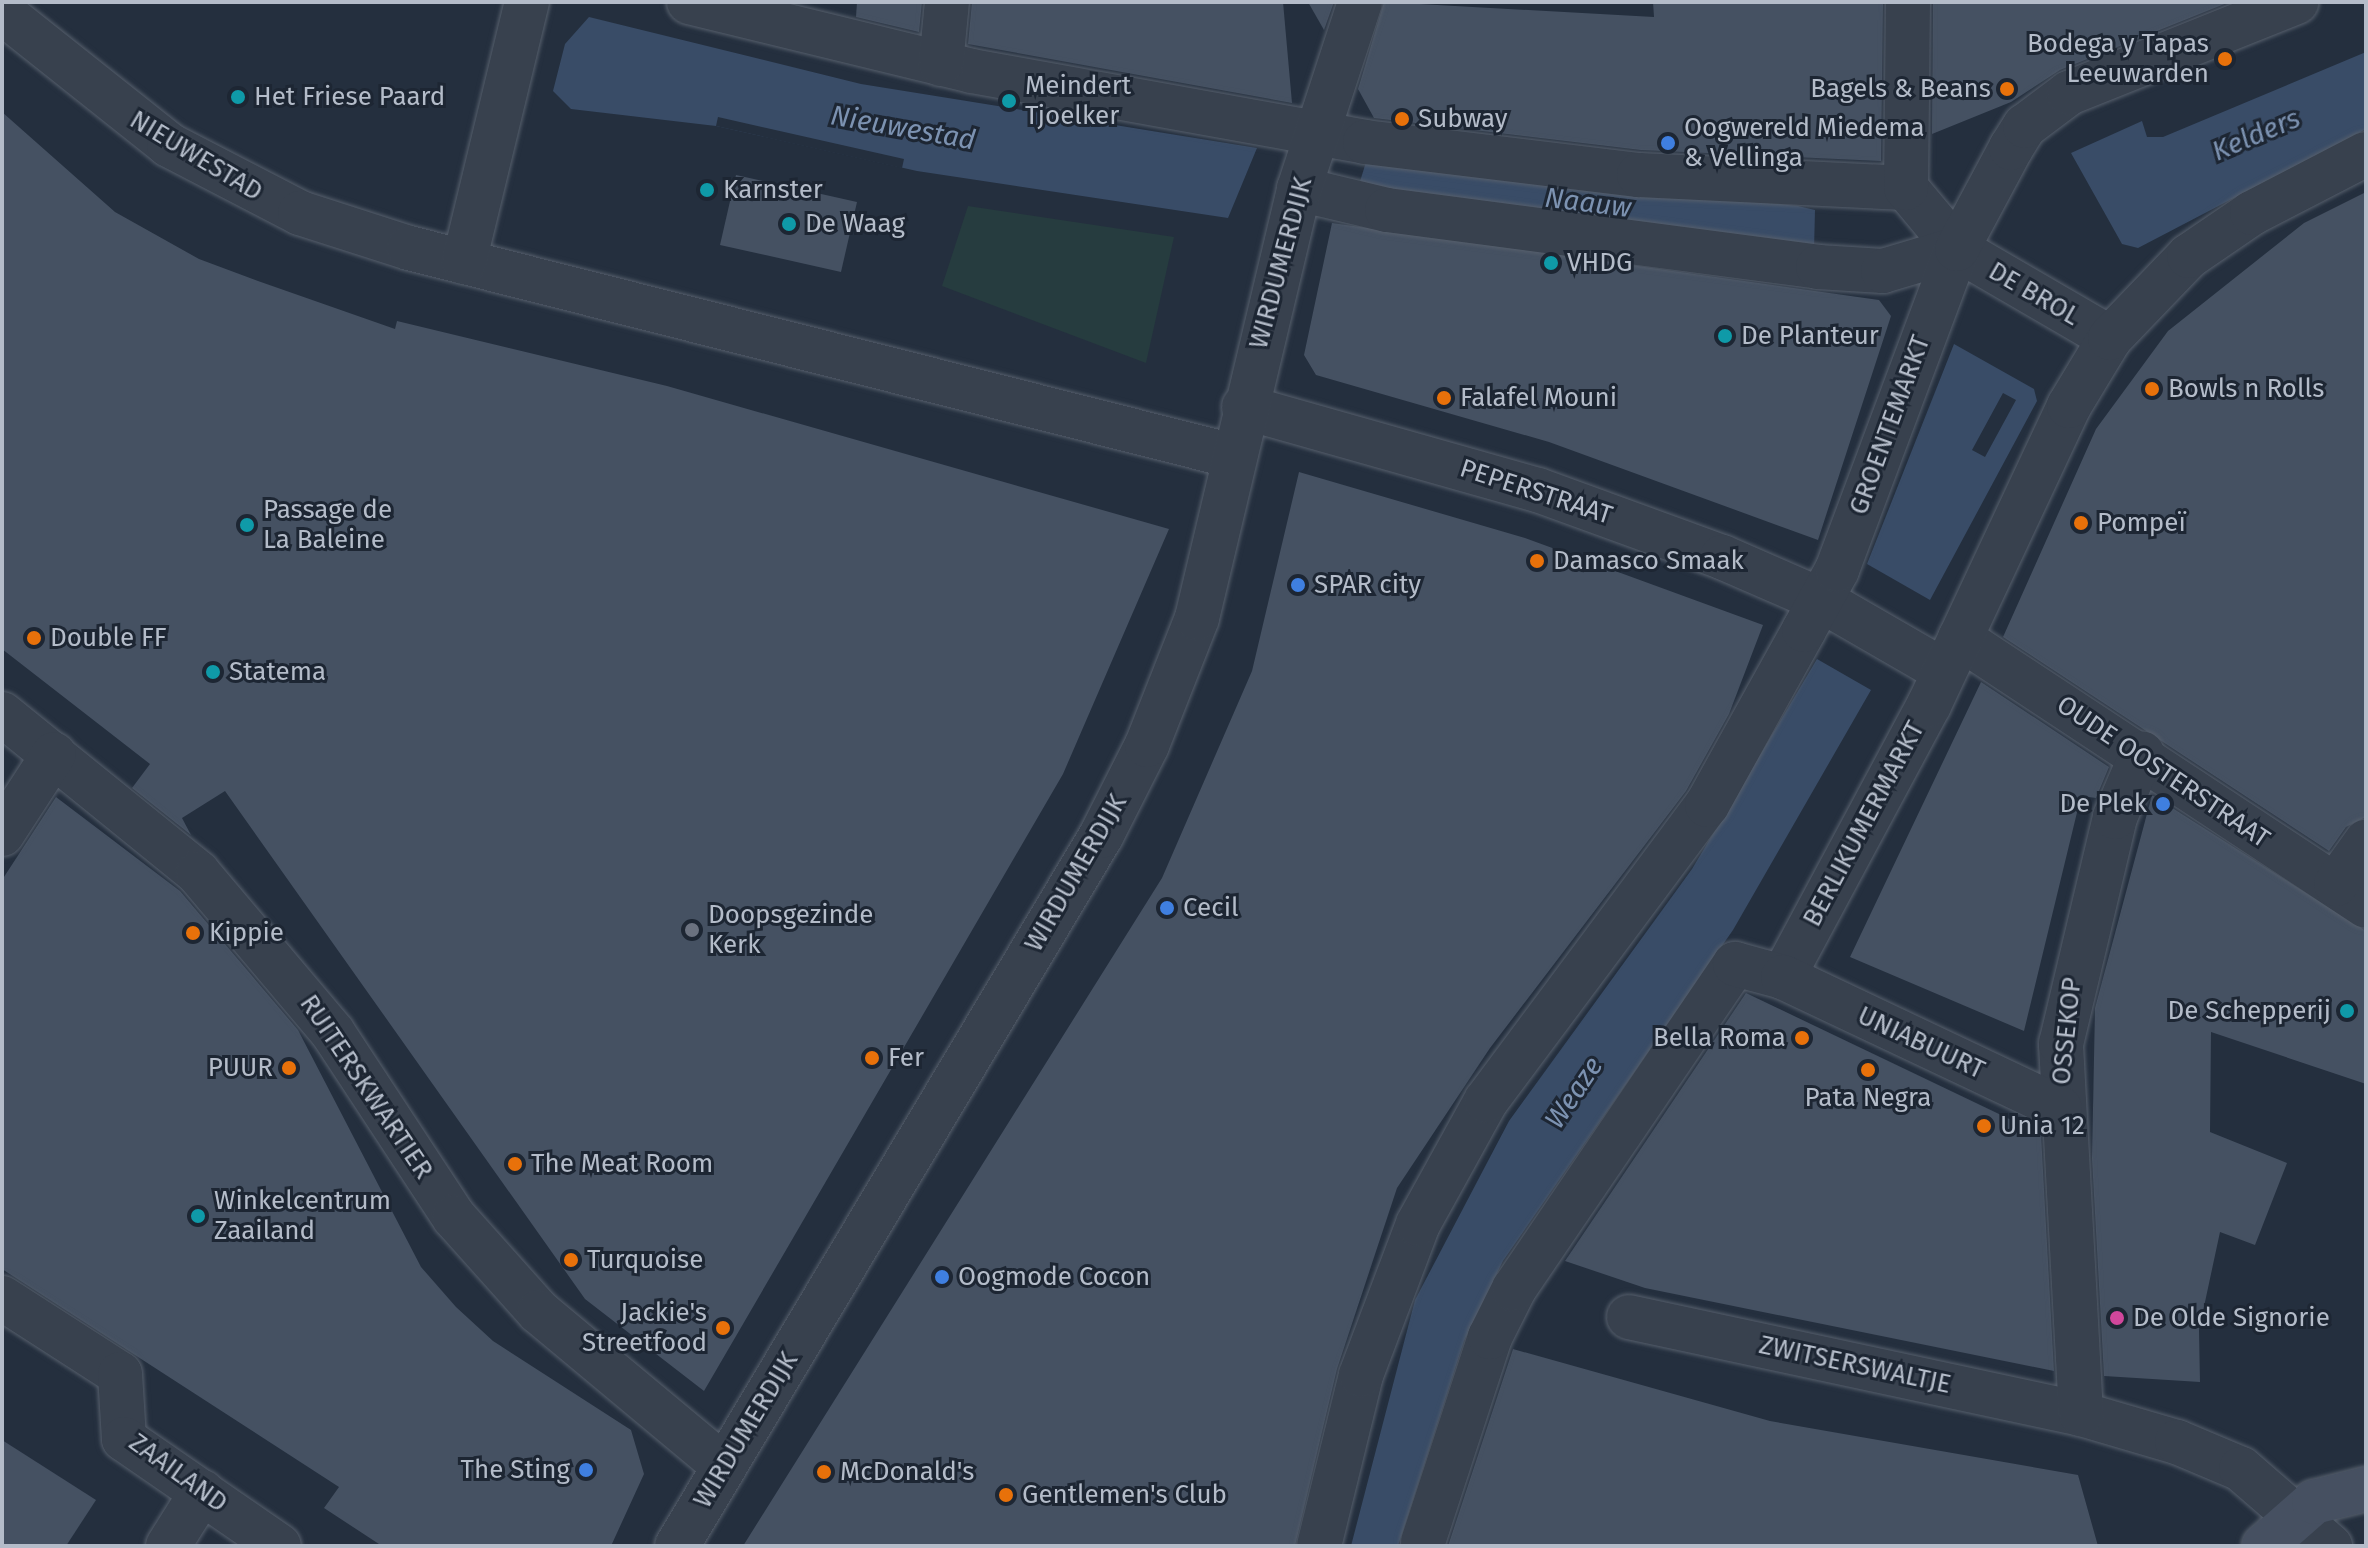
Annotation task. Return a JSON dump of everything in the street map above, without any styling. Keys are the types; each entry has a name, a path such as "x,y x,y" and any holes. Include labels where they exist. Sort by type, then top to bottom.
{"main road":[{"path":"2264,1546 2294,1514 2366,1489"}],"street":[{"path":"466,252 527,2"},
{"path":"689,2 944,35 1275,126 1365,142 1639,175 1906,188 1908,2"},
{"name":"WIRDUMERDIJK","path":"677,1546 1101,836 1147,745 1197,618 1244,407 1299,189 1360,2"},
{"path":"1299,189 1353,203 1818,267 1883,271 1957,249 2018,137 2055,100 2297,2"},
{"name":"NIEUWESTAD","path":"2,12 89,87 215,173 340,227 466,252 1233,456"},
{"path":"1952,655 2069,406 2110,338 2189,256 2252,213 2366,154"},
{"name":"DE BROL","path":"1906,188 1957,249 2110,338"},
{"name":"GROENTEMARKT","path":"1821,600 1957,249"},
{"name":"PEPERSTRAAT","path":"1244,407 1538,490 1821,600 1952,655"},
{"path":"1319,1546 1379,1318 1430,1200 1486,1101 1707,805 1821,600"},
{"name":"OUDE OOSTERSTRAAT","path":"1952,655 2142,754 2312,875 2351,895"},
{"name":"BERLIKUMERMARKT","path":"1783,977 1952,655"},
{"name":"RUITERSKWARTIER","path":"2,714 198,873 269,950 454,1217 539,1312 724,1466"},
{"path":"2,834 54,754"},
{"name":"OSSEKOP","path":"2081,1414 2068,1146 2060,1108 2073,968 2115,817 2142,754"},
{"path":"2351,895 2364,845"},
{"path":"1423,1542 1490,1337 1514,1289 1735,964 1783,977"},
{"name":"UNIABUURT","path":"1783,977 2060,1108"},
{"name":"ZAAILAND","path":"2,1298 120,1374 124,1439 279,1546"},
{"name":"ZWITSERSWALTJE","path":"1629,1317 2081,1414 2241,1469 2330,1546"},
{"path":"168,1546 202,1492"}],"green space":[{"path":"968,206 1174,237 1146,363 942,286"}],"water":[{"name":"Nieuwestad","path":"589,17 861,84 1257,148 1228,218 917,171 716,126 571,109 553,91 565,44"},
{"name":"Kelders","path":"2366,52 2366,129 2138,248 2122,244 2071,153 2142,121 2147,137 2163,137"},
{"name":"Naauw","path":"1366,162 1798,206 1815,210 1814,250 1358,188"},
{"path":"1954,344 2034,389 2037,401 1930,600 1867,564","holes":["2003,393 2016,400 1985,457 1972,450"]},
{"name":"Weaze","path":"1817,659 1871,690 1733,930 1503,1261 1464,1341 1398,1546 1351,1546 1415,1300 1509,1121 1692,869"}],"pier":[{"path":"718,117 904,159 902,168 716,126"}],"building":[{"path":"857,2 922,2 919,32 856,17"},
{"path":"972,2 1283,2 1292,103 968,44"},
{"path":"1308,2 1334,2 1324,30"},
{"path":"1384,2 1654,17 1653,2 1883,2 1881,161 1641,150 1374,118 1358,89"},
{"path":"1933,2 2227,3 2060,70 2011,102 1932,134"},
{"path":"2,112 115,212 199,259 258,281 395,329 397,321 667,386 1169,529 1063,774 704,1391 585,1299 225,791 182,818 191,835 132,788 150,764 2,649"},
{"name":"De Waag","path":"736,175 857,202 841,272 720,245"},
{"path":"2366,192 2366,817 2346,827 2329,851 2003,637 2096,429 2168,331 2304,223"},
{"path":"1332,223 1879,300 1891,316 1818,540 1549,442 1316,375 1304,355"},
{"path":"1299,472 1525,538 1763,625 1729,714 1686,791 1490,1048 1397,1188 1337,1369 1295,1546 743,1546 1162,878 1252,671"},
{"path":"1981,682 2109,767 2096,798 2081,796 2024,1031 1850,957"},
{"path":"2152,795 2366,931 2366,1084 2211,1032 2210,1132 2287,1163 2255,1245 2220,1232 2199,1330 2200,1382 2104,1376 2092,1159 2095,1008"},
{"name":"Winkelcentrum Zaailand","path":"56,797 180,891 298,1030 421,1267 456,1307 493,1341 631,1430 644,1474 611,1546 382,1546 324,1508 339,1487 2,1269 2,880"},
{"path":"1746,993 2041,1134 2054,1371 1645,1288 1565,1261"},
{"path":"1513,1349 1770,1421 2078,1475 2098,1546 1448,1546"},
{"path":"2,1440 96,1500 66,1546 2,1546"}],"place":[{"name":"Bodega y Tapas Leeuwarden","path":"2225,59"},
{"name":"Bagels & Beans","path":"2007,89"},
{"name":"Het Friese Paard","path":"238,97"},
{"name":"Meindert Tjoelker","path":"1009,101"},
{"name":"Subway","path":"1402,119"},
{"name":"Oogwereld Miedema & Vellinga","path":"1668,143"},
{"name":"Karnster","path":"707,190"},
{"name":"De Waag","path":"789,224"},
{"name":"VHDG","path":"1551,263"},
{"name":"De Planteur","path":"1725,336"},
{"name":"Bowls n Rolls","path":"2152,389"},
{"name":"Falafel Mouni","path":"1444,398"},
{"name":"Pompeï","path":"2081,523"},
{"name":"Passage de La Baleine","path":"247,525"},
{"name":"Damasco Smaak","path":"1537,561"},
{"name":"SPAR city","path":"1298,585"},
{"name":"Double FF","path":"34,638"},
{"name":"Statema","path":"213,672"},
{"name":"De Plek","path":"2163,804"},
{"name":"Cecil","path":"1167,908"},
{"name":"Doopsgezinde Kerk","path":"692,930"},
{"name":"Kippie","path":"193,933"},
{"name":"De Schepperij","path":"2347,1011"},
{"name":"Bella Roma","path":"1802,1038"},
{"name":"Fer","path":"872,1058"},
{"name":"PUUR","path":"289,1068"},
{"name":"Pata Negra","path":"1868,1070"},
{"name":"Unia 12","path":"1984,1126"},
{"name":"The Meat Room","path":"515,1164"},
{"name":"Winkelcentrum Zaailand","path":"198,1216"},
{"name":"Turquoise","path":"571,1260"},
{"name":"Oogmode Cocon","path":"942,1277"},
{"name":"De Olde Signorie","path":"2117,1318"},
{"name":"Jackie's Streetfood","path":"723,1328"},
{"name":"The Sting","path":"586,1470"},
{"name":"McDonald's","path":"824,1472"},
{"name":"Gentlemen's Club","path":"1006,1495"}]}
